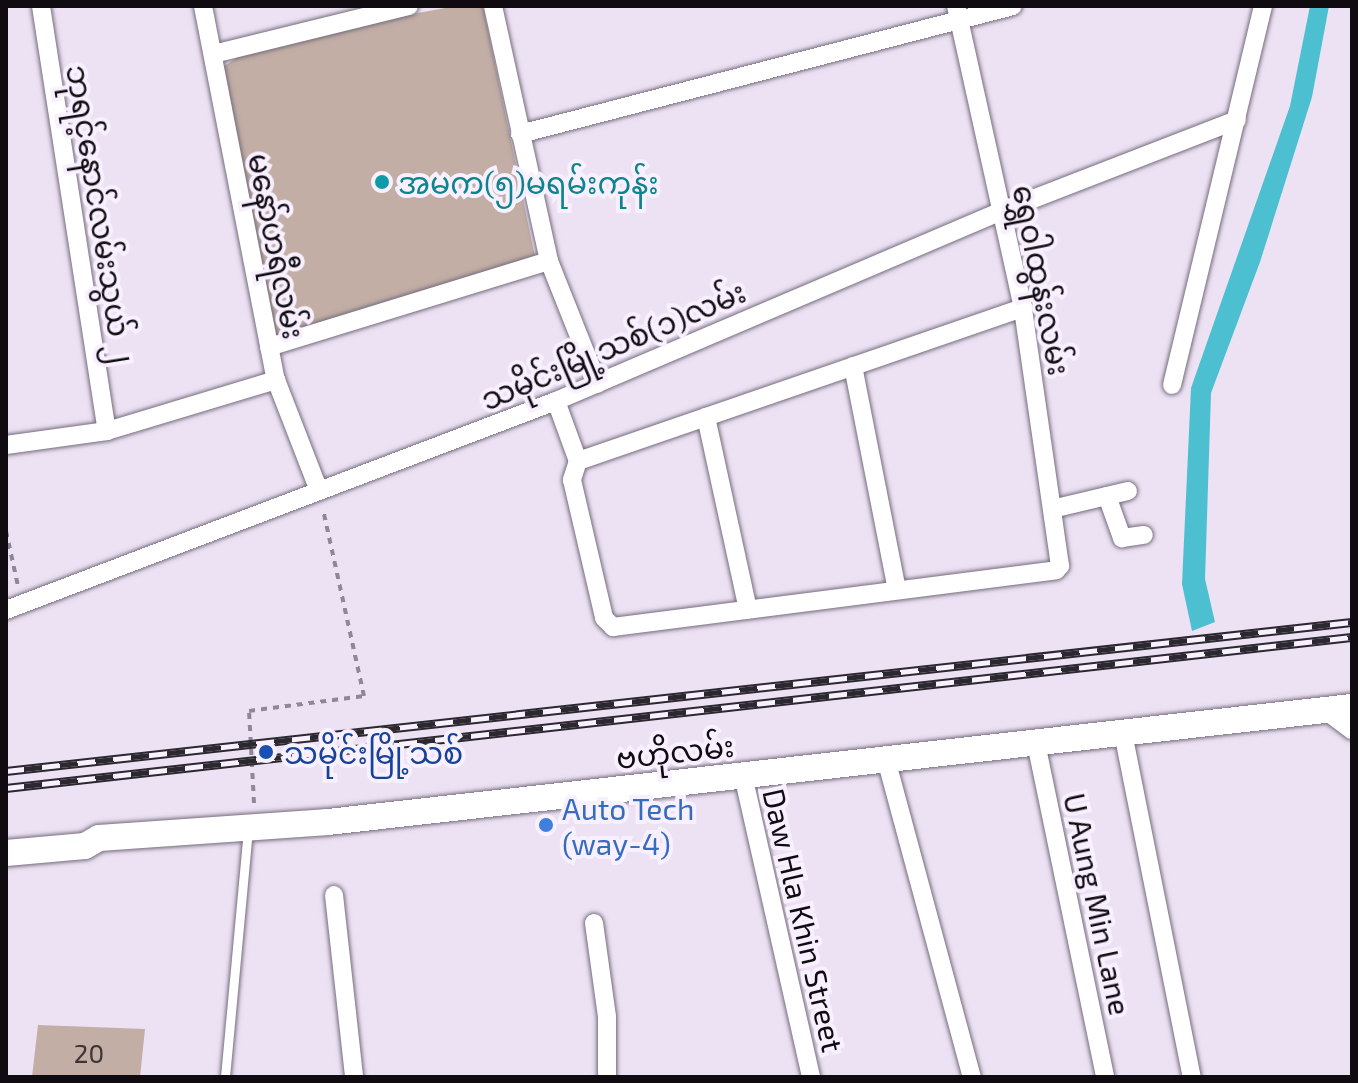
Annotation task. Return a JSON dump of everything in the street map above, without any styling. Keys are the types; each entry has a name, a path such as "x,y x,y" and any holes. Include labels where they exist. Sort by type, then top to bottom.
{"main road":[{"name":"ဗဟိုလမ်း","path":"6,853 85,846 99,838 248,830 1352,707"},
{"path":"6,838 84,832 99,838"}],"street":[{"name":"ဘုရင့်နောင်လမ်းသွယ် ၂","path":"41,6 107,431"},
{"name":"မနော်ဟရီလမ်း","path":"203,6 276,380 319,491"},
{"path":"213,54 409,6"},
{"path":"493,6 549,261 598,384"},
{"path":"520,134 958,13 1013,6"},
{"path":"1172,385 1263,6"},
{"name":"ရွှေဝါထွန်းလမ်း","path":"897,590 1050,572 1060,566 1023,308 958,13"},
{"name":"သမိုင်းမြို့သစ်(၁)လမ်း","path":"14,607 556,401 1002,211 1237,120"},
{"path":"269,347 549,261"},
{"path":"578,461 1023,308"},
{"path":"556,401 578,461 572,480 608,623 613,627 897,590 853,366"},
{"path":"6,445 107,431 276,380"},
{"path":"706,417 748,609"},
{"path":"1052,509 1128,491"},
{"path":"1107,496 1122,538 1144,535"},
{"path":"1325,710 1352,730"},
{"path":"1123,733 1192,1077"},
{"name":"U Aung Min Lane","path":"1036,743 1105,1077"},
{"path":"886,759 972,1077"},
{"name":"Daw Hla Khin Street","path":"743,775 811,1077"},
{"path":"334,895 354,1077"},
{"path":"594,923 607,1017 607,1077"}],"lane":[{"path":"225,1077 248,830"}],"path":[{"path":"269,802 254,804 249,711 364,696 319,491"},
{"path":"6,531 14,607"}],"water":[{"path":"1310,6 1329,6 1312,97 1260,262 1211,393 1205,579 1215,622 1192,631 1182,584 1191,388 1290,106"}],"building":[{"name":"အမက(၅)မရမ်းကုန်း","path":"456,6 483,6 535,257 274,337 223,67 260,42"},
{"path":"38,1025 145,1029 140,1077 32,1077"}],"railway":[{"path":"6,771 1352,622"},
{"path":"6,788 1352,637"}],"place":[{"name":"အမက(၅)မရမ်းကုန်း","path":"382,182"},
{"name":"သမိုင်းမြို့သစ်","path":"266,752"},
{"name":"Auto Tech (way-4)","path":"546,825"}]}
